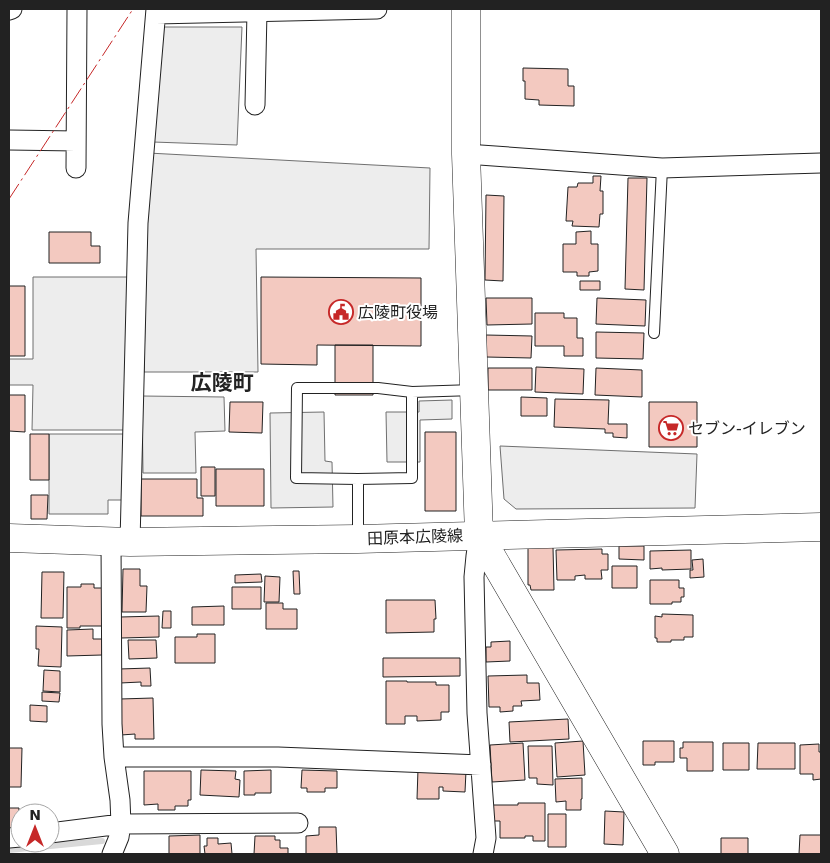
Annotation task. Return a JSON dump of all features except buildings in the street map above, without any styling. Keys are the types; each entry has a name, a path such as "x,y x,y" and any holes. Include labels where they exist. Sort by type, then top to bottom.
{"street":[{"path":"76,168 77,9"},
{"path":"112,854 120,837 121,824 112,724 138,223 156,11 376,9"},
{"path":"466,9 466,154 479,535 474,577 476,685 486,838 483,854"},
{"path":"255,105 257,11"},
{"path":"9,140 76,140"},
{"path":"466,154 662,168 821,163"},
{"name":"田原本広陵線","path":"9,538 121,542 358,539 821,527"},
{"path":"479,535 665,854"},
{"path":"114,757 278,757 481,765"},
{"path":"60,832 121,824 298,823"}],"lane":[{"path":"654,333 662,168"},
{"path":"412,392 412,478 296,478 297,388 378,388 412,392 474,390"},
{"path":"358,479 358,539"}],"shaded area":[{"path":"160,27 242,27 237,145 153,142"},
{"path":"148,153 430,168 429,249 256,249 258,372 144,372"},
{"path":"33,277 128,277 127,430 32,430 33,385 9,385 9,359 33,359"},
{"path":"142,396 224,397 225,431 195,432 196,473 143,473"},
{"path":"452,400 452,419 420,420 420,462 387,462 386,412 419,412 419,401"},
{"path":"324,412 325,461 332,462 333,507 271,508 270,413"},
{"path":"49,434 125,434 125,500 108,500 108,514 49,514"},
{"path":"500,446 697,454 695,508 516,509 504,499"}],"waterway":[{"path":"9,850 102,841"}],"power":[{"path":"9,199 133,9"}],"place":[{"name":"広陵町役場","path":"341,312"},
{"name":"セブン-イレブン","path":"671,428"}],"district":[{"name":"広陵町","path":"222,383"}]}
